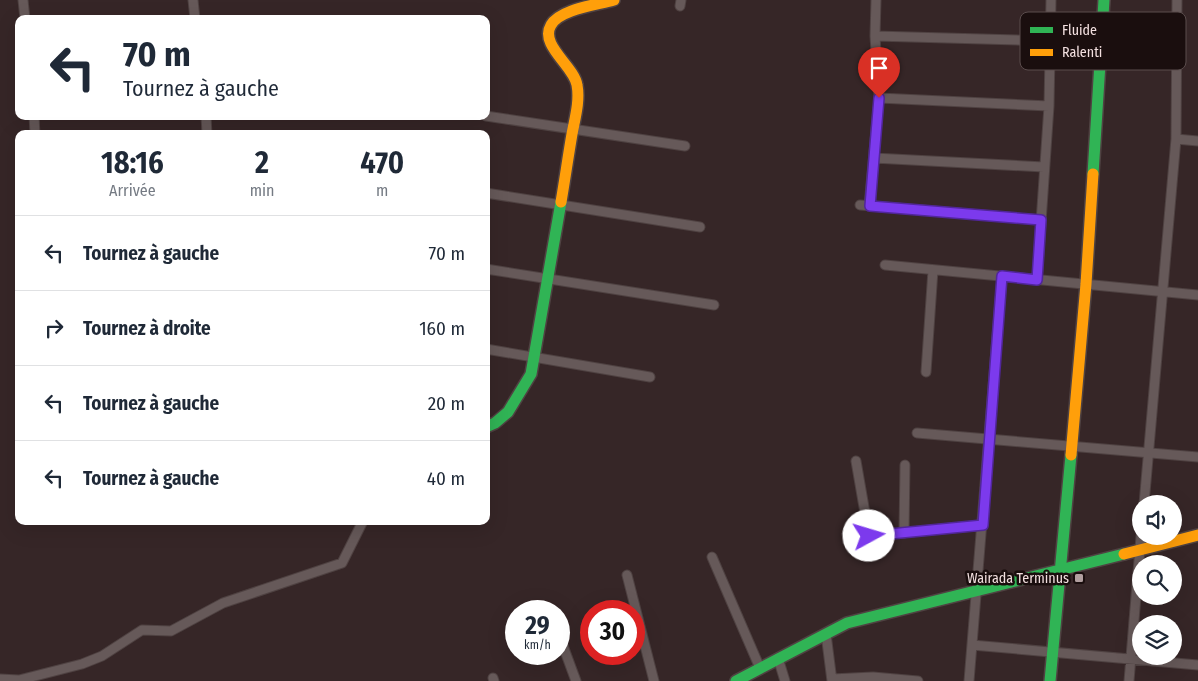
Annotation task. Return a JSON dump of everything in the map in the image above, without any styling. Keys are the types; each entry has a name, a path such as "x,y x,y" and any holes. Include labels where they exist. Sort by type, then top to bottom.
{"street":[{"path":"23,0 25,15"},
{"path":"193,0 195,15"},
{"path":"490,426 498,423 510,411 531,374 577,107 576,81 549,40 548,32 551,24 562,16 614,0"},
{"path":"870,206 879,98 875,36 876,0"},
{"path":"875,36 1020,40"},
{"path":"1037,280 1049,106 1050,70"},
{"path":"1050,681 1086,284 1100,70"},
{"path":"1145,495 1176,139 1176,70"},
{"path":"879,98 1049,106"},
{"path":"490,117 685,146"},
{"path":"1176,139 1198,141"},
{"path":"874,158 1044,167"},
{"path":"490,195 700,227"},
{"path":"860,206 1041,220"},
{"path":"885,265 1198,295"},
{"path":"490,270 714,305"},
{"path":"926,372 933,270"},
{"path":"969,681 1002,276"},
{"path":"490,350 650,377"},
{"path":"917,433 1198,457"},
{"path":"856,461 869,536 983,525"},
{"path":"904,532 905,465"},
{"path":"0,679 19,680 82,664 102,656 142,630 171,631 223,603 342,563 361,525"},
{"path":"736,681 847,624 1198,536"},
{"path":"1129,681 1140,545"},
{"path":"712,557 760,668"},
{"path":"627,574 654,681"},
{"path":"826,634 832,680 918,681"},
{"path":"972,645 1198,665"},
{"path":"778,658 784,681"},
{"path":"570,665 576,681"}],"traffic: fast":[{"path":"1103,12 1104,0"},
{"path":"1093,174 1100,70"},
{"path":"490,425 508,412 531,374 561,202"},
{"path":"1050,681 1071,455"},
{"path":"736,681 847,623 1124,554"}],"traffic: slow":[{"path":"561,202 577,110 578,91 575,78 553,48 549,33 551,25 562,15 570,11 614,0"},
{"path":"1071,455 1086,284 1093,174"},
{"path":"1124,554 1198,535"}],"place":[{"name":"Wairada Terminus","path":"1079,578"}],"route":[{"path":"869,536 983,525 1002,276 1037,280 1041,220 870,206 879,98"}]}
